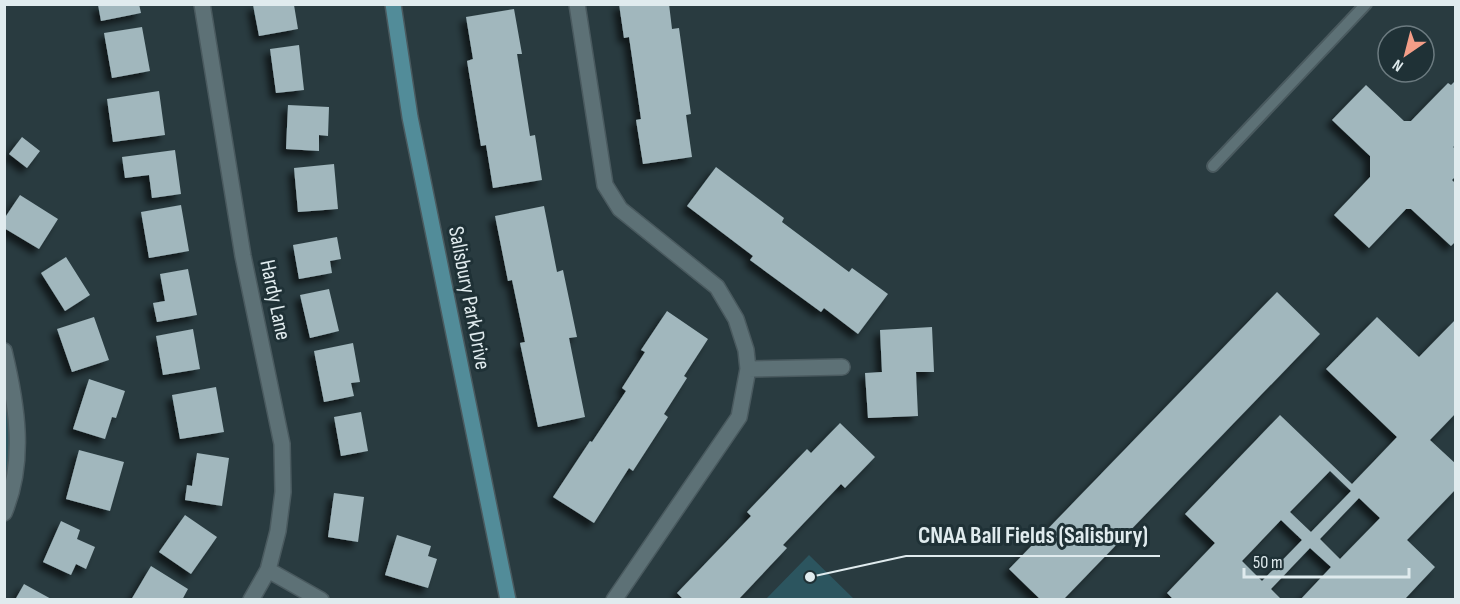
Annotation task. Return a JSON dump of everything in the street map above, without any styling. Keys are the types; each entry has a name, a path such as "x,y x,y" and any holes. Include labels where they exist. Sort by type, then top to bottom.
{"main road":[{"name":"Salisbury Park Drive","path":"393,4 410,117 508,600"}],"street":[{"name":"Hardy Lane","path":"202,4 243,256 282,444 283,492 278,531 268,570 251,600"},
{"path":"577,4 605,185 620,209 717,287 736,319 746,351 748,369 739,417 614,600"},
{"path":"4,351 15,396 18,443 15,477 4,513"},
{"path":"748,369 842,367"},
{"path":"268,570 321,600"}],"lane":[{"path":"1213,166 1366,4"}],"shaded area":[{"path":"4,351 15,396 4,513"},
{"path":"809,555 854,599 766,599"}],"building":[{"path":"139,4 141,13 101,21 98,5"},
{"path":"619,4 669,4 672,29 679,28 691,114 686,115 692,157 643,164 636,120 641,119 629,37 624,38"},
{"path":"253,5 294,5 298,29 259,36"},
{"path":"514,9 522,54 517,54 530,136 535,135 542,180 493,188 486,145 481,146 467,61 473,59 466,17"},
{"path":"142,27 150,71 112,78 104,33"},
{"path":"299,45 304,90 276,93 270,49"},
{"path":"1456,80 1456,145 1453,147 1456,149 1456,176 1452,180 1456,184 1456,241 1451,246 1411,209 1406,209 1369,248 1334,215 1370,177 1370,156 1332,120 1366,85 1404,121 1411,121 1448,83 1451,85"},
{"path":"159,91 165,135 113,142 107,99"},
{"path":"288,105 329,107 328,136 319,135 319,151 286,149"},
{"path":"22,137 40,151 27,168 9,154"},
{"path":"175,150 181,194 152,198 149,175 125,178 122,157"},
{"path":"334,164 338,209 298,212 294,168"},
{"path":"716,167 784,218 782,222 849,272 852,268 888,294 858,334 824,308 821,312 750,260 753,256 687,206"},
{"path":"20,195 58,219 39,249 4,228 4,219"},
{"path":"181,205 189,251 149,258 141,212"},
{"path":"544,206 557,272 563,270 577,337 569,338 585,417 538,427 520,343 525,342 512,280 508,281 495,216"},
{"path":"337,237 341,259 330,261 332,273 299,279 293,245"},
{"path":"66,257 90,295 65,311 41,273"},
{"path":"188,269 197,315 157,322 153,303 165,301 160,274"},
{"path":"329,289 339,331 310,338 300,295"},
{"path":"1277,292 1320,334 1063,600 1041,600 1009,569"},
{"path":"667,311 708,339 684,376 687,378 664,414 668,417 633,471 629,468 594,523 553,497 626,391 622,388 645,352 641,350"},
{"path":"94,317 109,360 72,372 57,329"},
{"path":"1377,317 1419,357 1456,319 1456,413 1430,440 1456,464 1456,489 1407,540 1435,567 1404,600 1300,600 1331,567 1310,548 1271,589 1282,600 1174,600 1167,593 1215,543 1185,514 1280,415 1352,484 1397,437 1326,369","holes":["1330,471 1351,491 1311,532 1290,512","1359,498 1380,518 1340,559 1320,539","1281,520 1302,540 1262,581 1242,561"]},
{"path":"932,327 934,372 916,372 918,416 868,418 865,373 882,372 880,330"},
{"path":"193,329 200,369 163,375 156,336"},
{"path":"353,343 360,382 351,383 354,396 324,402 314,351"},
{"path":"89,379 125,391 116,418 112,417 105,439 73,429"},
{"path":"216,387 224,432 180,439 172,395"},
{"path":"361,412 368,451 341,456 334,417"},
{"path":"840,423 875,457 845,488 841,484 783,545 787,548 738,600 684,600 677,593 751,516 747,512 807,449 811,453"},
{"path":"79,450 124,462 110,511 66,499"},
{"path":"197,453 229,458 222,506 185,500 187,485 192,486"},
{"path":"334,493 364,497 358,542 328,537"},
{"path":"185,515 217,537 191,574 159,552"},
{"path":"61,521 80,530 77,539 95,547 86,569 76,564 71,575 43,562"},
{"path":"397,535 431,546 428,556 437,559 428,588 385,575"},
{"path":"151,566 188,589 182,600 131,600"},
{"path":"24,584 53,600 15,600"}],"place":[{"name":"CNAA Ball Fields (Salisbury)","path":"810,577"}]}
